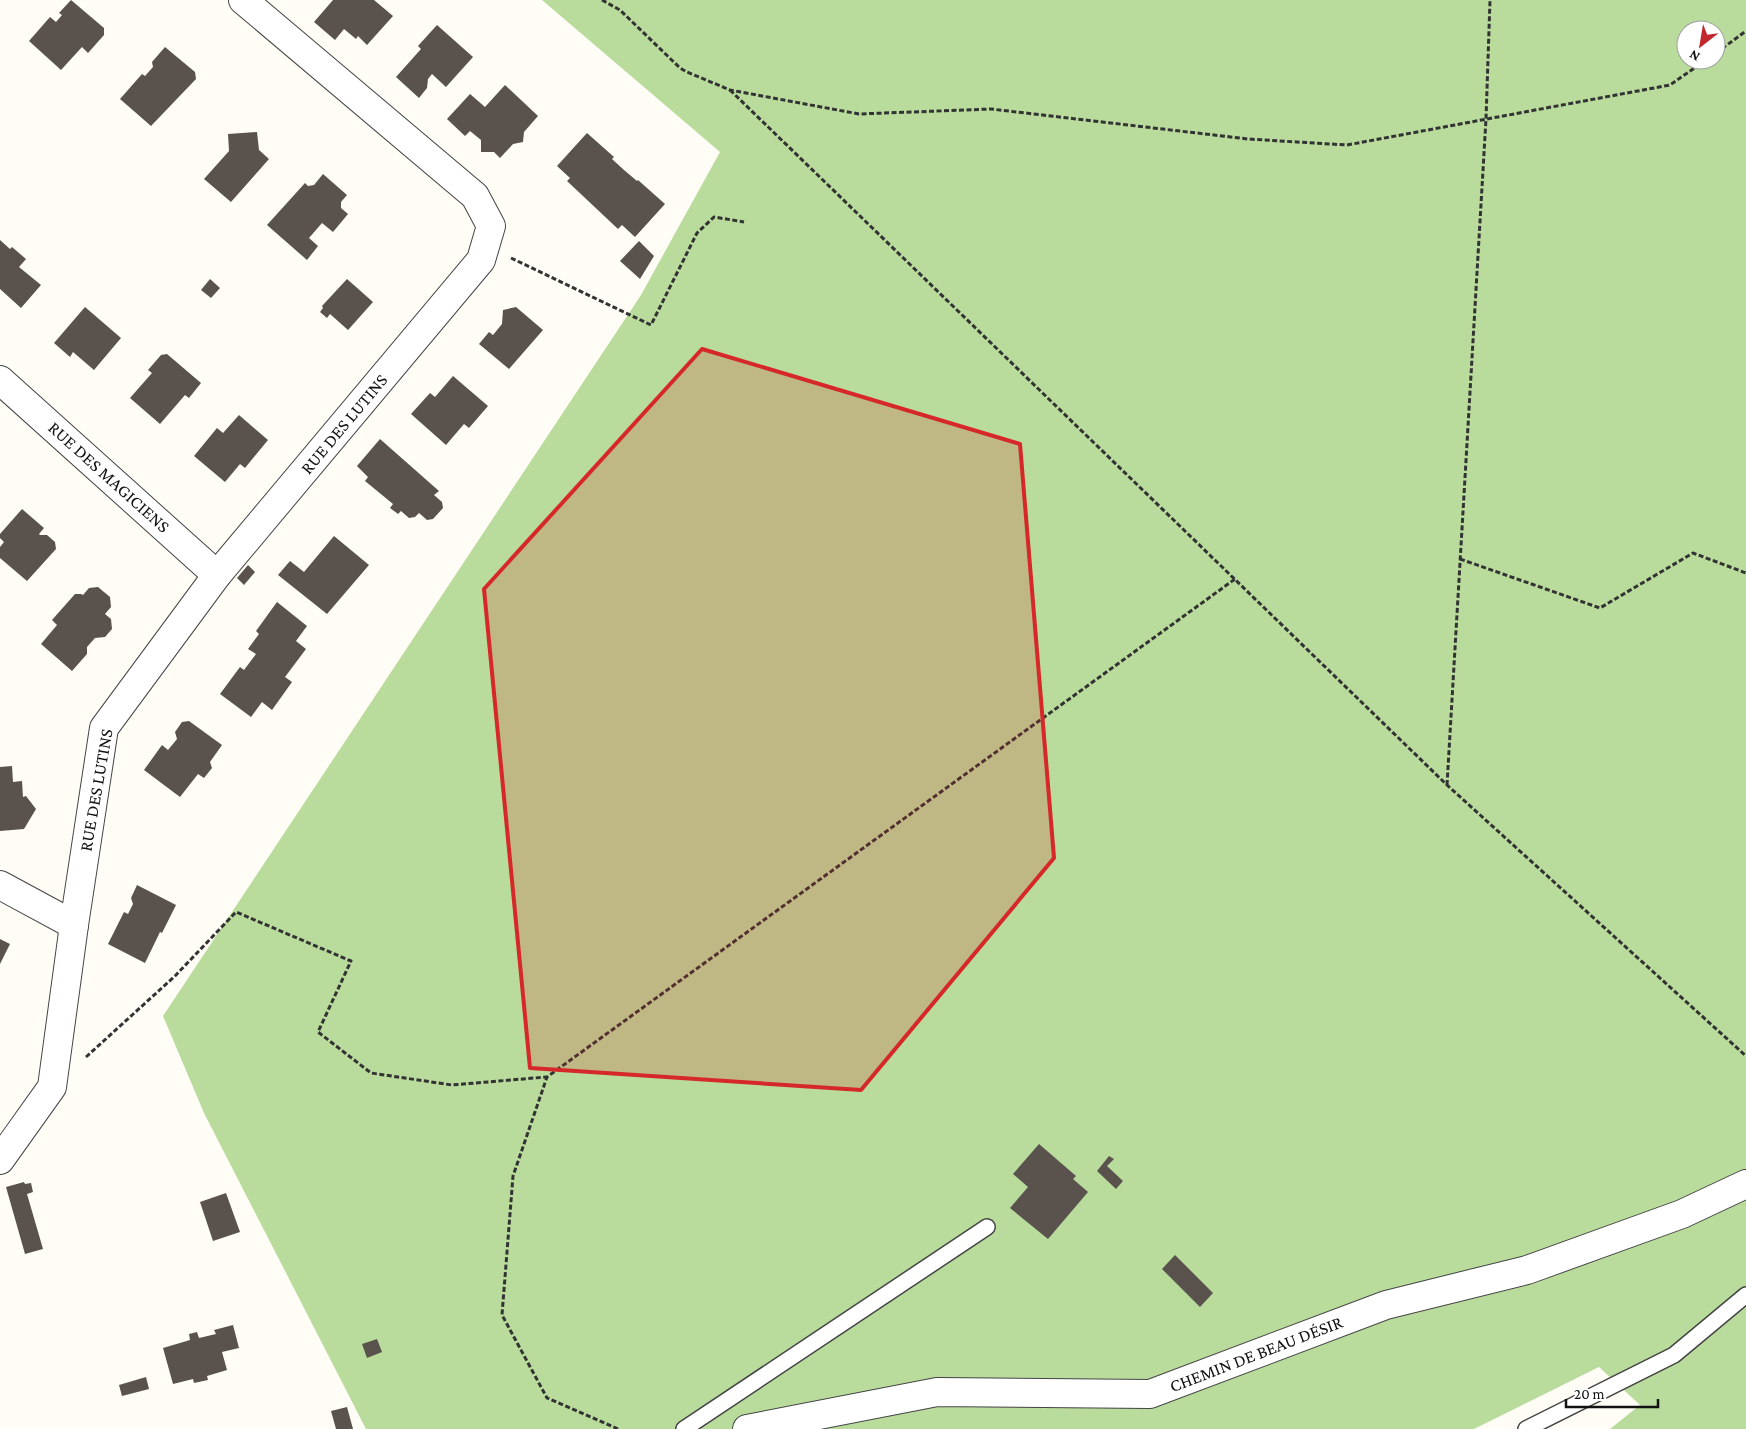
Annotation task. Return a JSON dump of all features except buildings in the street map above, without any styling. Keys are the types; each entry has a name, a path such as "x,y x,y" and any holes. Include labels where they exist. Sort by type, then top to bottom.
{"street":[{"name":"RUE DES LUTINS","path":"52,1087 104,728 217,575 481,260 491,226 474,196 243,0"},
{"name":"RUE DES MAGICIENS","path":"0,380 217,575"},
{"path":"0,885 74,925"},
{"path":"0,1160 52,1087"},
{"name":"CHEMIN DE BEAU DÉSIR","path":"747,1429 937,1392 1150,1394 1386,1305 1527,1270 1682,1214 1746,1184"}],"lane":[{"path":"684,1429 987,1227"},
{"path":"1526,1429 1674,1355 1746,1295"}],"path":[{"path":"602,0 620,10 680,68 730,90 859,114 991,109 1248,139 1347,145 1670,85 1692,70"},
{"path":"1447,785 1486,119 1490,0"},
{"path":"1726,45 1746,31"},
{"path":"730,90 1447,785 1746,1056"},
{"path":"486,246 652,325 698,233 714,217 744,222"},
{"path":"1460,559 1600,608 1693,553 1746,573"},
{"path":"52,1087 176,976 236,912 352,961 318,1032 371,1073 452,1086 547,1077 1235,579"},
{"path":"547,1077 513,1176 502,1315 547,1398 618,1429"}],"highlighted area":[{"path":"702,349 1020,444 1054,858 861,1090 530,1068 484,589"}],"green space":[{"path":"542,0 1746,0 1746,1429 1610,1429 1640,1405 1599,1367 1474,1429 366,1429 204,1113 163,1016 641,295 720,152"}]}
